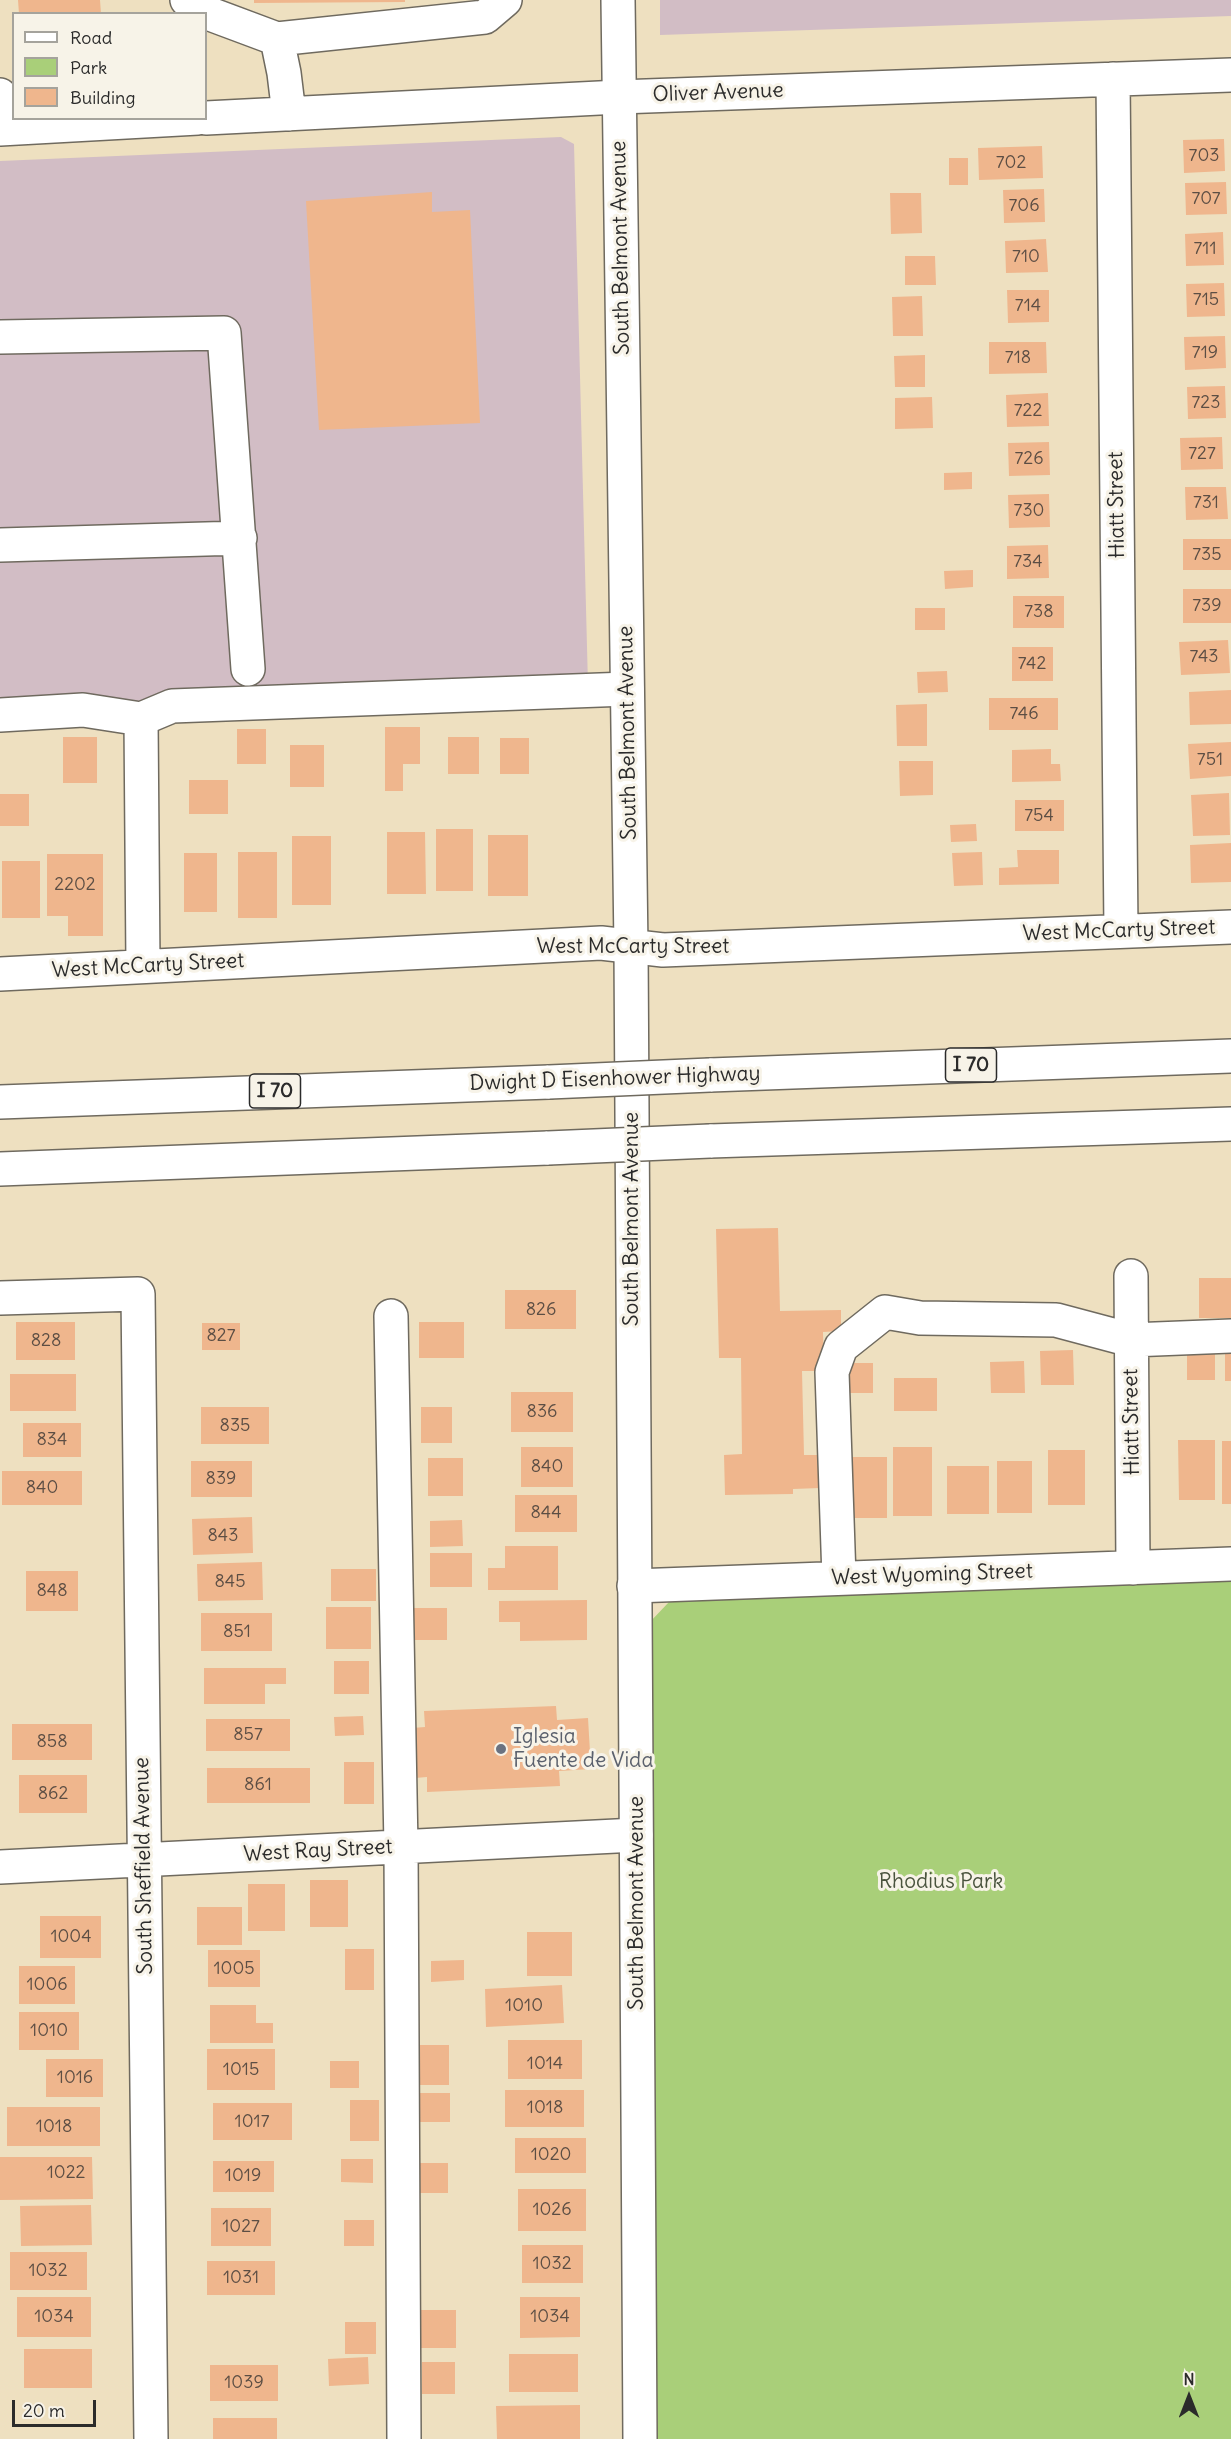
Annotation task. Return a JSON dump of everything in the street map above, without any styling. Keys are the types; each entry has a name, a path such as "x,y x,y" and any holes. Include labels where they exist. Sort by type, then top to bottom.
{"main road":[{"path":"187,0 205,12"},
{"path":"207,13 277,39 485,17 505,0"},
{"name":"South Belmont Avenue","path":"618,0 631,947 640,2439"},
{"path":"277,39 289,114"},
{"name":"Oliver Avenue","path":"207,118 619,97 1231,75"},
{"name":"Hiatt Street","path":"1113,79 1121,931"},
{"path":"0,95 1,129 162,120"},
{"path":"0,337 224,333 249,669"},
{"path":"0,545 240,538"},
{"path":"0,715 83,711 141,719 172,706 627,689"},
{"path":"141,719 143,966"},
{"name":"West McCarty Street","path":"0,974 601,943 663,950 1231,927"},
{"name":"Dwight D Eisenhower Highway","path":"0,1102 1231,1056"},
{"path":"0,1169 710,1141 1231,1124"},
{"path":"1130,1127 1231,1130"},
{"name":"Hiatt Street","path":"1131,1276 1133,1568"},
{"name":"South Sheffield Avenue","path":"0,1298 138,1294 151,2439"},
{"path":"839,1578 832,1372 842,1347 885,1312 920,1318 1056,1320 1131,1340 1231,1336"},
{"path":"391,1316 401,1847 404,2439"},
{"name":"West Wyoming Street","path":"634,1586 1231,1564"},
{"name":"West Ray Street","path":"0,1867 636,1835"}],"shaded area":[{"path":"660,0 1231,0 1231,16 660,35"},
{"path":"561,137 574,144 588,685 0,708 0,161"}],"green space":[{"name":"Rhodius Park","path":"1231,1581 1231,2439 655,2439 649,1623 669,1602"}],"building":[{"path":"18,0 100,0 101,12 19,12"},
{"path":"254,0 405,0 405,2 254,3"},
{"path":"1224,139 1225,171 1184,173 1183,140"},
{"path":"1042,146 1043,178 979,180 978,148"},
{"path":"949,158 968,158 968,185 949,185"},
{"path":"1226,182 1227,214 1186,215 1185,183"},
{"path":"1044,189 1045,222 1004,223 1003,190"},
{"path":"432,192 432,212 470,210 480,423 319,430 306,201"},
{"path":"890,193 921,193 922,233 891,234"},
{"path":"1223,232 1224,265 1186,266 1185,234"},
{"path":"1046,239 1048,272 1006,273 1005,241"},
{"path":"905,256 935,256 936,285 905,285"},
{"path":"1224,283 1225,316 1187,317 1186,284"},
{"path":"1007,290 1049,290 1049,322 1008,323"},
{"path":"922,296 923,336 893,336 892,297"},
{"path":"1225,336 1226,368 1185,370 1184,337"},
{"path":"989,342 1046,342 1047,373 989,374"},
{"path":"925,355 925,387 895,387 894,356"},
{"path":"1225,386 1226,418 1188,419 1187,387"},
{"path":"1048,393 1049,426 1007,427 1006,395"},
{"path":"932,397 933,428 895,429 895,398"},
{"path":"1222,437 1223,469 1181,470 1180,438"},
{"path":"1049,442 1050,475 1009,476 1008,443"},
{"path":"972,472 972,489 944,490 944,473"},
{"path":"1185,487 1226,487 1228,519 1186,520"},
{"path":"1049,494 1050,527 1009,528 1008,495"},
{"path":"1183,539 1231,539 1231,570 1183,570"},
{"path":"1048,545 1049,578 1007,579 1007,546"},
{"path":"973,570 973,587 945,589 944,571"},
{"path":"1183,589 1231,589 1231,623 1183,623"},
{"path":"1013,596 1064,596 1064,628 1013,628"},
{"path":"915,608 945,608 945,630 915,630"},
{"path":"1228,640 1230,673 1181,675 1179,642"},
{"path":"1012,647 1053,647 1053,681 1012,681"},
{"path":"947,671 948,692 918,693 917,672"},
{"path":"1231,690 1231,724 1190,725 1189,692"},
{"path":"989,698 1058,698 1058,730 989,730"},
{"path":"927,704 927,746 897,746 896,705"},
{"path":"385,727 420,727 420,764 403,764 403,791 385,791"},
{"path":"237,729 266,729 266,764 237,764"},
{"path":"63,737 97,737 97,783 63,783"},
{"path":"448,737 479,737 479,774 448,774"},
{"path":"500,738 529,738 529,774 500,774"},
{"path":"1231,742 1231,776 1190,779 1188,744"},
{"path":"290,745 324,745 324,787 290,787"},
{"path":"1051,749 1051,764 1060,764 1061,781 1012,782 1012,750"},
{"path":"899,761 933,761 933,795 900,796"},
{"path":"189,780 228,780 228,814 189,814"},
{"path":"1229,793 1230,835 1193,836 1191,795"},
{"path":"0,794 29,794 29,826 0,826"},
{"path":"1015,800 1064,800 1064,831 1015,831"},
{"path":"976,824 977,841 951,842 950,825"},
{"path":"436,829 473,829 473,891 436,891"},
{"path":"387,832 425,832 426,894 387,894"},
{"path":"488,835 528,835 528,896 488,896"},
{"path":"292,836 331,836 331,905 292,905"},
{"path":"1231,843 1231,882 1191,883 1190,845"},
{"path":"1017,850 1059,850 1059,884 999,885 999,868 1018,867"},
{"path":"238,852 277,852 277,918 238,918"},
{"path":"982,852 983,885 954,886 952,853"},
{"path":"184,853 217,853 217,912 184,912"},
{"path":"47,854 103,854 103,936 68,936 68,916 47,916"},
{"path":"2,861 40,861 40,918 2,918"},
{"path":"778,1228 780,1311 841,1310 841,1331 823,1332 824,1371 802,1371 804,1455 819,1455 820,1488 793,1489 793,1494 725,1495 724,1455 742,1454 741,1358 719,1358 716,1229"},
{"path":"1199,1278 1231,1278 1231,1318 1199,1318"},
{"path":"505,1290 576,1290 576,1329 505,1329"},
{"path":"16,1322 75,1322 75,1360 16,1360"},
{"path":"419,1322 464,1322 464,1358 419,1358"},
{"path":"202,1323 240,1323 240,1350 202,1350"},
{"path":"1073,1350 1074,1385 1041,1385 1040,1351"},
{"path":"1225,1353 1231,1353 1231,1381 1225,1381"},
{"path":"1187,1354 1215,1354 1215,1380 1187,1380"},
{"path":"1024,1361 1025,1393 991,1393 990,1362"},
{"path":"842,1363 873,1363 873,1393 842,1393"},
{"path":"10,1374 76,1374 76,1411 10,1411"},
{"path":"894,1378 937,1378 937,1411 894,1411"},
{"path":"511,1392 573,1392 573,1432 511,1432"},
{"path":"201,1407 269,1407 269,1444 201,1444"},
{"path":"421,1407 452,1407 452,1443 421,1443"},
{"path":"23,1423 81,1423 81,1457 23,1457"},
{"path":"1178,1440 1215,1440 1215,1500 1179,1500"},
{"path":"1222,1441 1231,1441 1231,1504 1222,1504"},
{"path":"521,1447 573,1447 573,1487 521,1487"},
{"path":"893,1447 932,1447 932,1516 893,1516"},
{"path":"1048,1450 1085,1450 1085,1505 1048,1505"},
{"path":"850,1457 887,1457 887,1518 850,1518"},
{"path":"428,1458 463,1458 463,1496 428,1496"},
{"path":"191,1461 252,1461 252,1497 191,1497"},
{"path":"997,1461 1032,1461 1032,1513 997,1513"},
{"path":"947,1466 989,1466 989,1514 947,1514"},
{"path":"2,1471 82,1471 82,1505 2,1505"},
{"path":"515,1495 577,1495 577,1532 515,1532"},
{"path":"252,1517 253,1553 193,1555 192,1519"},
{"path":"462,1520 463,1546 430,1547 430,1521"},
{"path":"505,1546 558,1546 558,1590 488,1590 488,1568 505,1568"},
{"path":"430,1553 472,1553 472,1587 430,1587"},
{"path":"262,1562 263,1600 198,1601 197,1564"},
{"path":"331,1569 376,1569 376,1601 331,1601"},
{"path":"26,1571 78,1571 78,1611 26,1611"},
{"path":"587,1600 587,1640 520,1641 520,1622 499,1622 499,1601"},
{"path":"326,1607 371,1607 371,1649 326,1649"},
{"path":"414,1608 447,1608 447,1640 414,1640"},
{"path":"201,1613 272,1613 272,1651 201,1651"},
{"path":"334,1661 369,1661 369,1694 334,1694"},
{"path":"204,1668 286,1668 286,1684 265,1684 265,1704 204,1704"},
{"name":"Iglesia Fuente de Vida","path":"556,1706 557,1720 588,1718 591,1769 559,1771 560,1786 427,1792 427,1777 415,1778 412,1728 425,1727 424,1711"},
{"path":"363,1716 364,1735 335,1736 334,1717"},
{"path":"206,1719 290,1719 290,1751 206,1751"},
{"path":"12,1724 92,1724 92,1760 12,1760"},
{"path":"344,1762 374,1762 374,1804 344,1804"},
{"path":"207,1768 310,1768 310,1803 207,1803"},
{"path":"19,1775 87,1775 87,1813 19,1813"},
{"path":"310,1880 348,1880 348,1927 310,1927"},
{"path":"248,1884 285,1884 285,1931 248,1931"},
{"path":"197,1907 242,1907 242,1945 197,1945"},
{"path":"40,1916 101,1916 101,1958 40,1958"},
{"path":"527,1932 572,1932 572,1976 527,1976"},
{"path":"345,1949 374,1949 374,1990 345,1990"},
{"path":"208,1950 260,1950 260,1987 208,1987"},
{"path":"464,1960 464,1980 431,1982 431,1961"},
{"path":"19,1966 75,1966 75,2004 19,2004"},
{"path":"562,1985 564,2023 486,2027 485,1989"},
{"path":"210,2005 256,2005 256,2023 273,2023 273,2043 210,2043"},
{"path":"19,2012 79,2012 79,2050 19,2050"},
{"path":"508,2040 582,2040 582,2079 508,2079"},
{"path":"413,2045 449,2045 449,2085 413,2085"},
{"path":"207,2049 275,2049 275,2090 207,2090"},
{"path":"46,2059 103,2059 103,2097 46,2097"},
{"path":"330,2061 359,2061 359,2088 330,2088"},
{"path":"505,2090 584,2090 584,2127 505,2127"},
{"path":"417,2093 450,2093 450,2122 417,2122"},
{"path":"350,2100 379,2100 379,2141 350,2141"},
{"path":"213,2103 292,2103 292,2140 213,2140"},
{"path":"7,2107 100,2107 100,2146 7,2146"},
{"path":"515,2138 586,2138 586,2173 515,2173"},
{"path":"0,2157 92,2157 93,2199 0,2200"},
{"path":"341,2159 373,2159 373,2183 341,2182"},
{"path":"213,2161 274,2161 274,2192 213,2192"},
{"path":"412,2163 448,2163 448,2193 412,2193"},
{"path":"518,2189 586,2189 586,2231 518,2231"},
{"path":"91,2205 92,2245 21,2246 20,2206"},
{"path":"211,2208 271,2208 271,2246 211,2246"},
{"path":"344,2220 374,2220 374,2246 344,2246"},
{"path":"522,2245 583,2245 583,2283 522,2283"},
{"path":"10,2252 87,2252 87,2290 10,2290"},
{"path":"207,2261 275,2261 275,2295 207,2295"},
{"path":"17,2297 91,2297 91,2337 17,2337"},
{"path":"520,2297 580,2297 580,2337 520,2338"},
{"path":"419,2310 456,2310 456,2348 419,2348"},
{"path":"345,2322 376,2322 376,2354 345,2354"},
{"path":"24,2349 92,2349 92,2388 24,2388"},
{"path":"509,2354 578,2354 578,2392 509,2392"},
{"path":"368,2357 369,2384 329,2386 328,2359"},
{"path":"422,2362 455,2362 455,2394 422,2394"},
{"path":"210,2365 278,2365 278,2401 210,2401"},
{"path":"580,2405 580,2439 497,2439 496,2406"},
{"path":"213,2418 277,2418 277,2439 213,2439"}],"place":[{"name":"Iglesia Fuente de Vida","path":"501,1749"}]}
